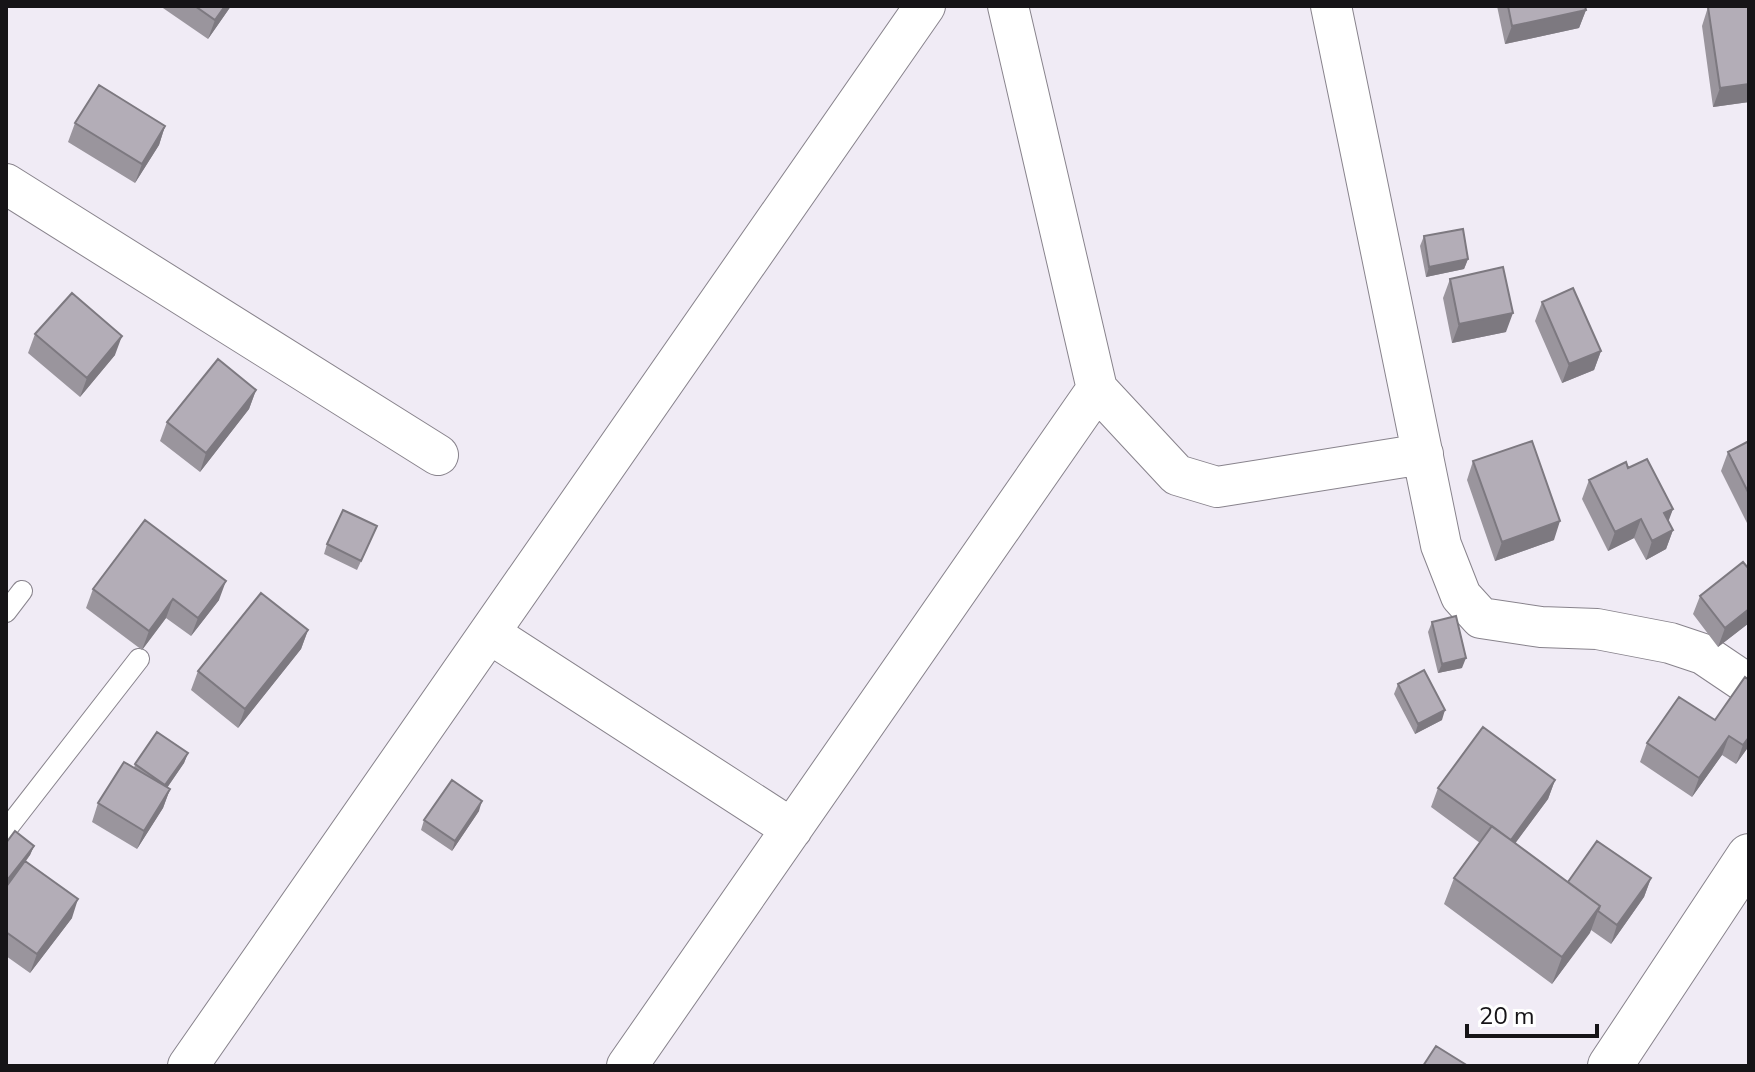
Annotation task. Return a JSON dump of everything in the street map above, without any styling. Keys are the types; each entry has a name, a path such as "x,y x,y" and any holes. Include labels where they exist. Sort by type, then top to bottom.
{"street":[{"path":"188,1066 925,6"},
{"path":"1008,6 1097,389 1177,475 1217,487 1423,454"},
{"path":"1331,6 1441,545 1461,596 1481,618 1541,627 1597,629 1670,643 1703,654 1749,685"},
{"path":"6,184 438,455"},
{"path":"627,1066 1097,389"},
{"path":"489,633 792,829"},
{"path":"1610,1066 1749,856"}],"lane":[{"path":"6,612 22,591"},
{"path":"6,830 139,659"}],"building":[{"path":"195,6 225,6 215,20"},
{"path":"1508,6 1585,6 1586,10 1512,26"},
{"path":"1749,6 1749,84 1720,88 1708,7"},
{"path":"99,85 165,126 142,164 75,123"},
{"path":"1463,229 1468,259 1429,267 1424,236"},
{"path":"1503,267 1513,313 1459,324 1450,279"},
{"path":"1573,288 1601,351 1569,364 1542,302"},
{"path":"72,293 122,336 87,378 35,334"},
{"path":"218,359 256,390 206,453 167,422"},
{"path":"1532,441 1560,521 1502,542 1473,461"},
{"path":"1749,441 1749,494 1728,452"},
{"path":"1647,459 1673,509 1664,513 1673,530 1652,541 1641,519 1615,532 1589,480 1626,462 1628,468"},
{"path":"343,510 377,526 361,561 327,544"},
{"path":"145,520 226,581 198,618 173,599 149,631 93,589"},
{"path":"1743,562 1749,569 1749,609 1725,628 1700,596"},
{"path":"261,593 308,630 245,709 198,671"},
{"path":"1456,616 1466,658 1442,664 1432,622"},
{"path":"1424,670 1445,710 1418,724 1398,684"},
{"path":"1745,677 1749,680 1749,737 1743,745 1729,736 1699,778 1647,743 1679,697 1715,720"},
{"path":"1483,727 1555,780 1511,840 1438,788"},
{"path":"157,732 188,753 165,785 135,764"},
{"path":"124,762 170,789 144,831 98,803"},
{"path":"452,780 482,801 455,841 424,820"},
{"path":"1492,826 1600,906 1562,957 1454,878"},
{"path":"15,831 34,846 8,879 6,843"},
{"path":"1597,841 1651,878 1617,925 1598,911 1600,906 1568,882"},
{"path":"25,861 78,899 37,954 6,932 6,887"},
{"path":"1436,1046 1468,1066 1423,1066"}]}
